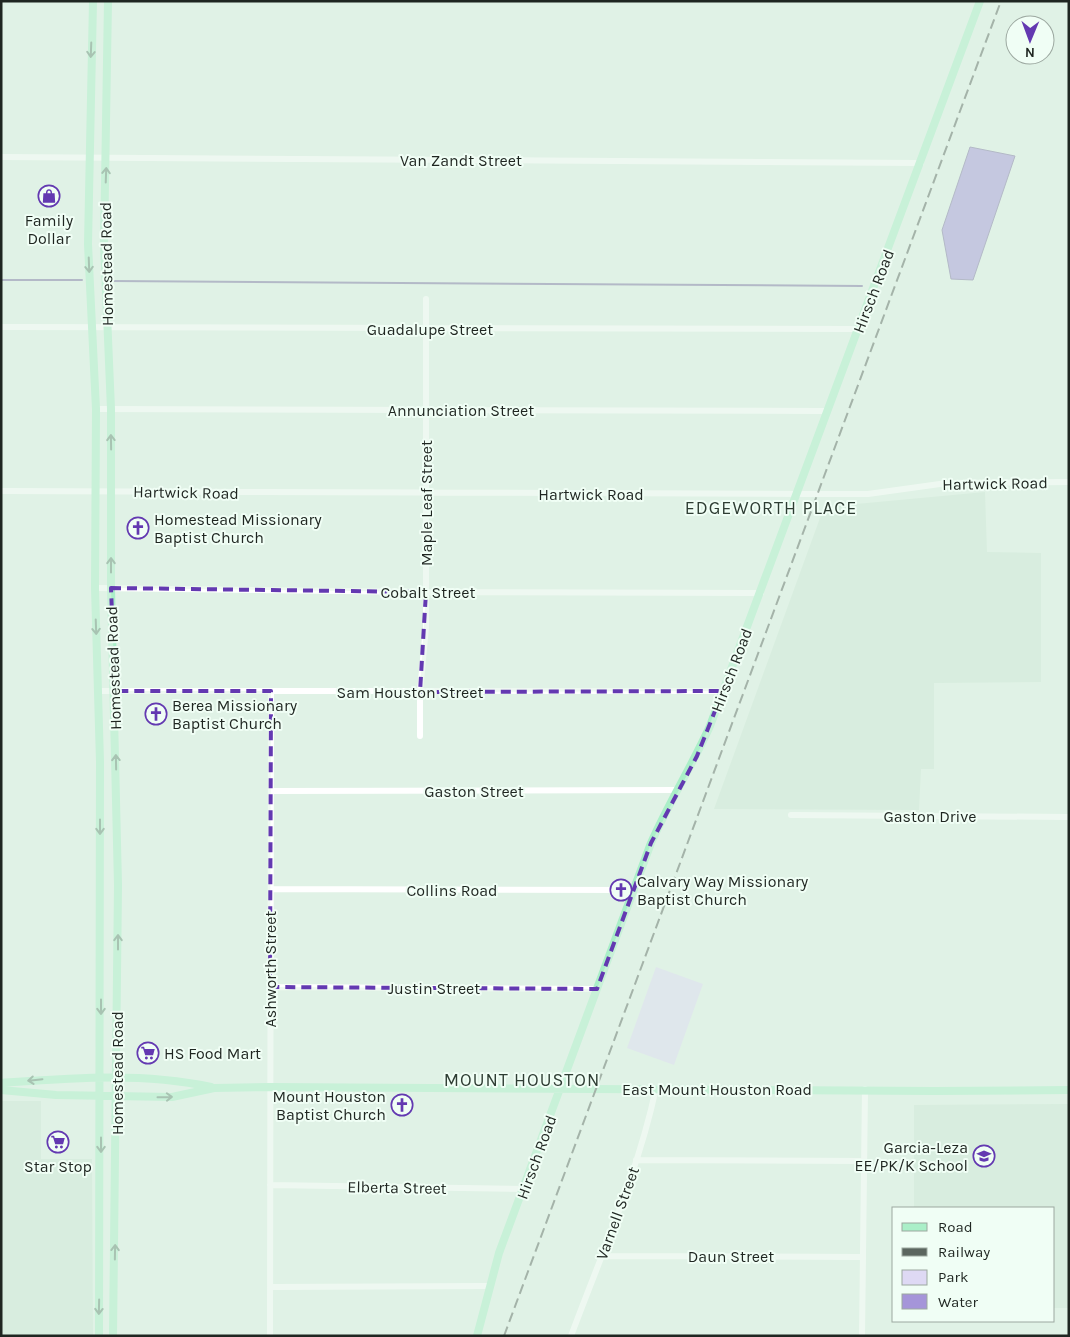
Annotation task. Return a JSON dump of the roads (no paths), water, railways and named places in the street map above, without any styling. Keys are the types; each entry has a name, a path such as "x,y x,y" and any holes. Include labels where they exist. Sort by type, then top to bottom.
{"main road":[{"name":"Homestead Road","path":"93,1 88,244 96,409 95,588 100,783 101,1096 99,1336"},
{"name":"Homestead Road","path":"108,1 104,244 111,410 111,588 118,885 116,1221 113,1336"},
{"name":"Hirsch Road","path":"478,1336 489,1286 651,842 677,790 686,778 697,756 723,691 921,164 980,1"},
{"path":"91,68 108,67"},
{"path":"88,244 104,244"},
{"path":"100,783 116,781"},
{"path":"100,886 118,885"},
{"path":"101,975 118,975"},
{"path":"55,1078 56,1095"},
{"name":"East Mount Houston Road","path":"1,1083 55,1078 117,1078 175,1080 214,1088"},
{"name":"East Mount Houston Road","path":"1,1090 56,1095 172,1097 214,1088 270,1087 1069,1090"},
{"path":"100,1222 116,1221"}],"street":[{"name":"Van Zandt Street","path":"1,157 921,164"},
{"name":"Maple Leaf Street","path":"420,736 420,692 426,627 426,299"},
{"name":"Guadalupe Street","path":"1,327 859,329"},
{"name":"Annunciation Street","path":"96,409 827,411"},
{"name":"Hartwick Road","path":"1,491 868,494 947,483 1069,482"},
{"name":"Cobalt Street","path":"95,588 426,592 761,592"},
{"name":"Sam Houston Street","path":"98,691 723,691"},
{"name":"Ashworth Street","path":"270,1336 271,691"},
{"name":"Gaston Street","path":"271,791 677,790"},
{"name":"Gaston Drive","path":"792,815 1069,817"},
{"name":"Collins Road","path":"271,889 633,890"},
{"name":"Justin Street","path":"270,987 597,989"},
{"name":"Varnell Street","path":"571,1336 636,1160 648,1124 656,1088"},
{"path":"862,1336 865,1090"},
{"path":"636,1160 864,1161"},
{"name":"Elberta Street","path":"270,1185 524,1189"},
{"name":"Daun Street","path":"601,1256 862,1256"},
{"path":"270,1287 489,1286"}],"water":[{"path":"970,147 1015,156 973,280 951,279 942,230"}],"waterway":[{"path":"1,280 82,280"},
{"path":"111,281 862,286"}],"railway":[{"path":"504,1336 1001,1"}],"place":[{"name":"Family Dollar","path":"49,196"},
{"name":"Homestead Missionary Baptist Church","path":"138,528"},
{"name":"Berea Missionary Baptist Church","path":"156,714"},
{"name":"Calvary Way Missionary Baptist Church","path":"621,890"},
{"name":"HS Food Mart","path":"148,1053"},
{"name":"Mount Houston Baptist Church","path":"402,1105"},
{"name":"Star Stop","path":"58,1142"},
{"name":"Garcia-Leza EE/PK/K School","path":"984,1156"}],"district":[{"name":"EDGEWORTH PLACE","path":"771,508"},
{"name":"MOUNT HOUSTON","path":"522,1080"}]}
